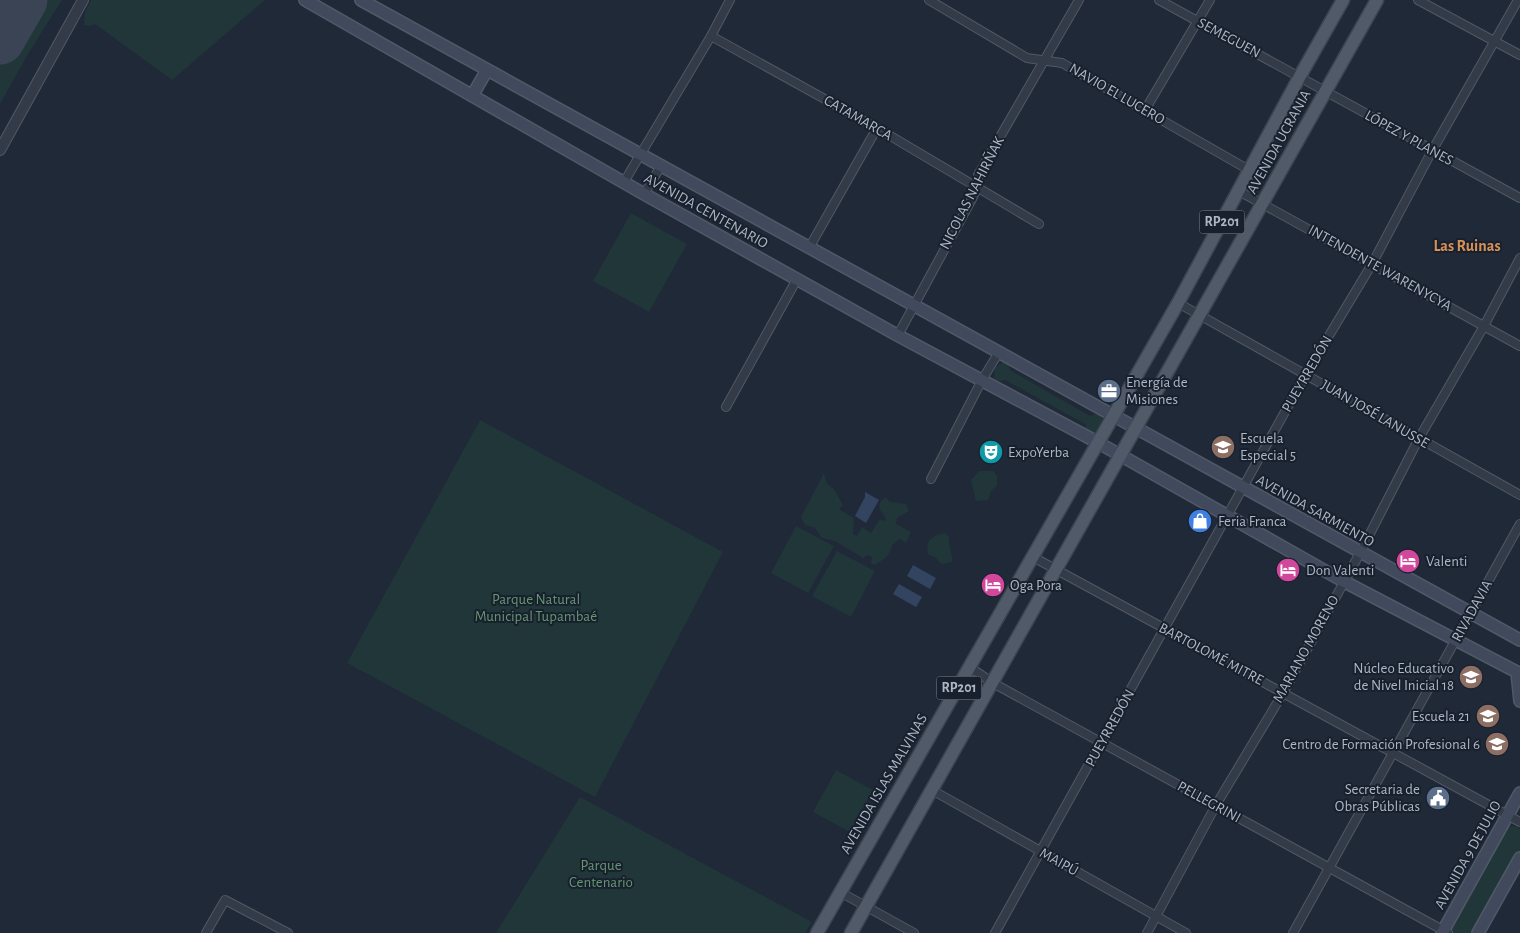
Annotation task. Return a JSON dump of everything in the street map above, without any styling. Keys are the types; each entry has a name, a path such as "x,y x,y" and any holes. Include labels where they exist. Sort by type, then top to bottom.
{"main road":[{"name":"AVENIDA CENTENARIO","path":"305,0 644,194 898,335 1097,442"},
{"name":"AVENIDA CENTENARIO","path":"361,0 913,305"},
{"name":"AVENIDA UCRANIA","path":"1097,442 1178,303 1300,76 1344,0"},
{"name":"AVENIDA UCRANIA","path":"1122,456 1378,0"},
{"path":"472,96 487,70"},
{"name":"AVENIDA SARMIENTO","path":"913,305 1520,640"},
{"path":"1097,442 1343,581 1456,640 1518,669 1520,701"},
{"name":"AVENIDA ISLAS MALVINAS","path":"818,933 971,668 1097,442"},
{"name":"RP201","path":"851,933 1122,456"},
{"name":"AVENIDA 9 DE JULIO","path":"1445,932 1520,793"},
{"path":"1478,933 1520,858"}],"street":[{"path":"0,150 83,0"},
{"path":"624,182 711,36 730,0"},
{"name":"NAVIO EL LUCERO","path":"929,0 1026,58 1062,63 1249,170"},
{"name":"NICOLAS NAHIRÑAK","path":"898,335 978,186 978,175 1079,0"},
{"name":"SEMEGUEN","path":"1158,0 1300,76"},
{"path":"1145,110 1210,0"},
{"path":"1418,0 1520,55"},
{"name":"PUEYRREDÓN","path":"995,933 1103,743 1228,517 1242,488 1306,374 1372,264 1432,151 1518,0"},
{"name":"CATAMARCA","path":"711,36 877,128 938,166 978,186 1039,224"},
{"name":"LÓPEZ Y PLANES","path":"1300,76 1432,151 1520,198"},
{"path":"809,248 877,128"},
{"path":"644,194 661,166"},
{"name":"INTENDENTE WARENYCYA","path":"1239,191 1520,346"},
{"name":"MARIANO MORENO","path":"1147,933 1216,805 1283,693 1360,553 1418,440 1484,326 1520,258"},
{"path":"726,407 797,279"},
{"name":"JUAN JOSÉ LANUSSE","path":"1178,303 1306,374 1418,440 1520,495"},
{"path":"931,479 982,380 999,352"},
{"name":"RIVADAVIA","path":"1293,933 1520,524"},
{"name":"BARTOLOMÉ MITRE","path":"1033,557 1520,822"},
{"name":"PELLEGRINI","path":"971,668 993,683 1445,932"},
{"name":"MAIPÚ","path":"932,790 1186,933"},
{"path":"840,892 914,933"},
{"path":"206,933 225,900 288,933"}],"green space":[{"path":"0,0 62,0 28,54 0,104"},
{"path":"91,0 265,0 172,80 95,24 90,26 84,25 85,12"},
{"path":"631,213 687,244 649,312 593,281"},
{"path":"1004,361 1008,363 1010,370 1090,416 1097,413 1101,416 1103,420 1095,432 1090,433 1086,430 1085,424 1005,380 994,379 995,368"},
{"name":"Parque Natural Municipal Tupambaé","path":"480,420 723,552 595,797 347,663"},
{"path":"979,471 993,471 997,476 997,485 991,491 988,500 976,501 971,480"},
{"path":"824,473 827,484 834,489 843,505 839,509 854,518 853,534 857,536 862,527 871,533 880,519 883,521 886,519 879,508 880,502 886,497 890,502 906,504 909,511 897,518 896,524 911,532 906,543 900,539 892,545 886,557 874,565 871,563 872,557 867,555 863,558 835,541 822,538 815,528 805,525 801,517"},
{"path":"796,526 834,546 808,593 771,573"},
{"path":"945,533 949,537 952,562 941,564 936,558 928,554 927,549 933,537"},
{"path":"837,551 875,571 851,617 812,596"},
{"path":"836,770 873,790 850,832 813,812"},
{"name":"Parque Centenario","path":"580,797 812,922 805,933 496,933"},
{"path":"1516,826 1520,829 1520,855 1478,933 1453,933 1449,931 1507,827"}],"water":[{"path":"865,492 879,500 866,523 855,516 865,497"},
{"path":"913,565 936,578 930,589 907,576"},
{"path":"899,584 922,597 916,607 893,594"}],"runway":[{"path":"0,40 23,0"}],"place":[{"name":"Energía de Misiones","path":"1109,391"},
{"name":"Escuela Especial 5","path":"1223,447"},
{"name":"ExpoYerba","path":"991,452"},
{"name":"Feria Franca","path":"1200,521"},
{"name":"Valenti","path":"1408,561"},
{"name":"Don Valenti","path":"1288,570"},
{"name":"Oga Pora","path":"993,585"},
{"name":"Núcleo Educativo de Nivel Inicial 18","path":"1471,677"},
{"name":"Escuela 21","path":"1488,716"},
{"name":"Centro de Formación Profesional 6","path":"1497,744"},
{"name":"Secretaria de Obras Públicas","path":"1438,798"}],"district":[{"name":"Las Ruinas","path":"1467,246"}]}
